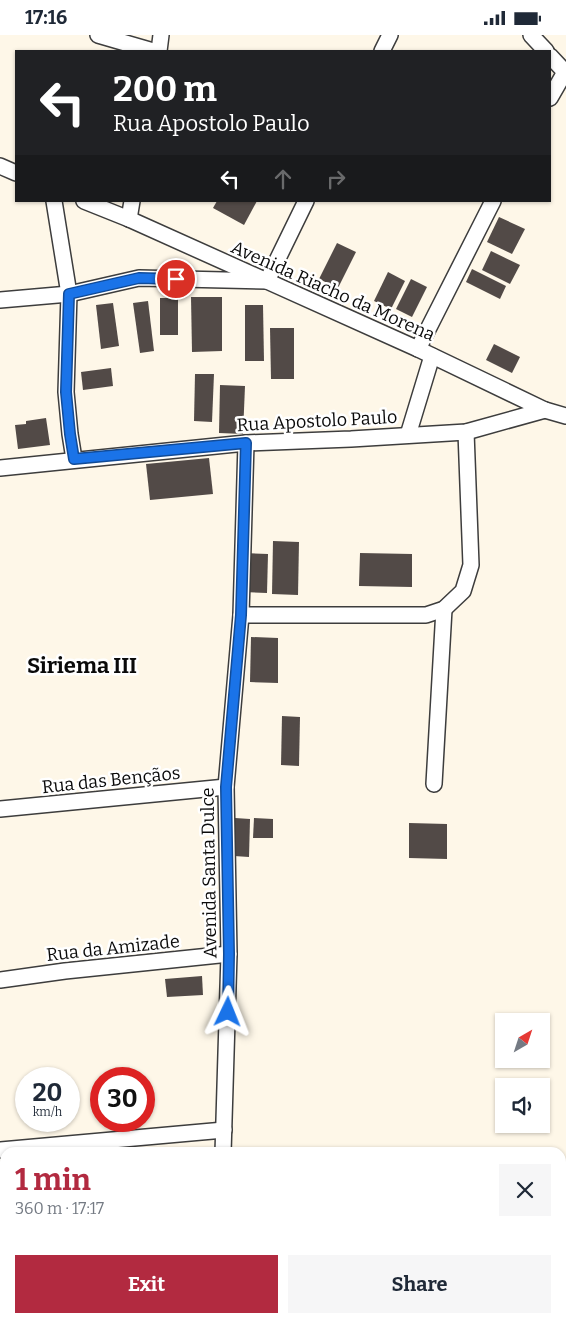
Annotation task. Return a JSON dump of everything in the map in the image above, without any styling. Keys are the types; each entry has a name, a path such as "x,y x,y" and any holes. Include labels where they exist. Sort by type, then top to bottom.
{"street":[{"path":"98,35 150,50"},
{"path":"159,50 162,35"},
{"path":"382,50 390,35"},
{"path":"531,35 545,50"},
{"path":"551,57 565,73 551,96"},
{"path":"0,166 15,173"},
{"path":"54,202 69,294 66,392 74,459"},
{"name":"Avenida Riacho da Morena","path":"86,202 129,219 418,349 545,410 566,416"},
{"path":"129,219 132,202"},
{"path":"0,300 69,294 139,278 266,281 306,202"},
{"path":"418,349 492,202"},
{"path":"408,435 432,356"},
{"name":"Rua Apostolo Paulo","path":"0,467 246,443 466,431 545,410"},
{"path":"241,615 426,615 444,609 463,591 472,565 466,431"},
{"name":"Avenida Santa Dulce","path":"223,1147 229,954 226,787 241,615 246,443"},
{"path":"434,784 444,609"},
{"name":"Rua das Bençãos","path":"0,809 226,787"},
{"name":"Rua da Amizade","path":"0,980 65,971 229,954"},
{"path":"34,1147 224,1130"}],"building":[{"path":"216,202 256,202 244,225 213,208"},
{"path":"499,217 525,229 512,254 487,242"},
{"path":"337,243 356,252 338,288 319,279"},
{"path":"491,251 520,265 510,284 482,270"},
{"path":"472,269 506,286 500,299 466,282"},
{"path":"388,272 405,281 391,309 374,301"},
{"path":"411,279 427,287 412,317 396,309"},
{"path":"191,297 222,297 222,351 192,352"},
{"path":"160,298 178,298 178,335 160,335"},
{"path":"148,301 154,351 140,353 133,303"},
{"path":"113,303 119,346 101,349 96,305"},
{"path":"245,305 263,305 264,361 245,361"},
{"path":"270,328 294,328 294,379 271,379"},
{"path":"494,344 520,357 512,373 486,360"},
{"path":"111,368 113,386 83,390 81,372"},
{"path":"195,374 214,374 212,422 194,421"},
{"path":"220,385 245,386 243,434 219,433"},
{"path":"46,418 50,445 18,449 15,425"},
{"path":"209,458 213,494 150,500 146,464"},
{"path":"273,541 299,542 298,595 272,594"},
{"path":"243,553 268,554 267,593 242,592"},
{"path":"360,553 412,554 412,587 359,586"},
{"path":"251,637 278,638 278,683 250,682"},
{"path":"282,716 300,717 299,766 281,765"},
{"path":"235,818 250,819 249,857 234,856"},
{"path":"254,818 273,819 273,838 253,838"},
{"path":"409,823 447,824 447,859 409,858"},
{"path":"202,976 203,995 167,997 165,979"}],"district":[{"name":"Siriema III","path":"82,665"}],"route":[{"path":"176,279 139,278 69,294 66,392 74,459 246,443 241,615 226,787 229,954 228,1012"}]}
